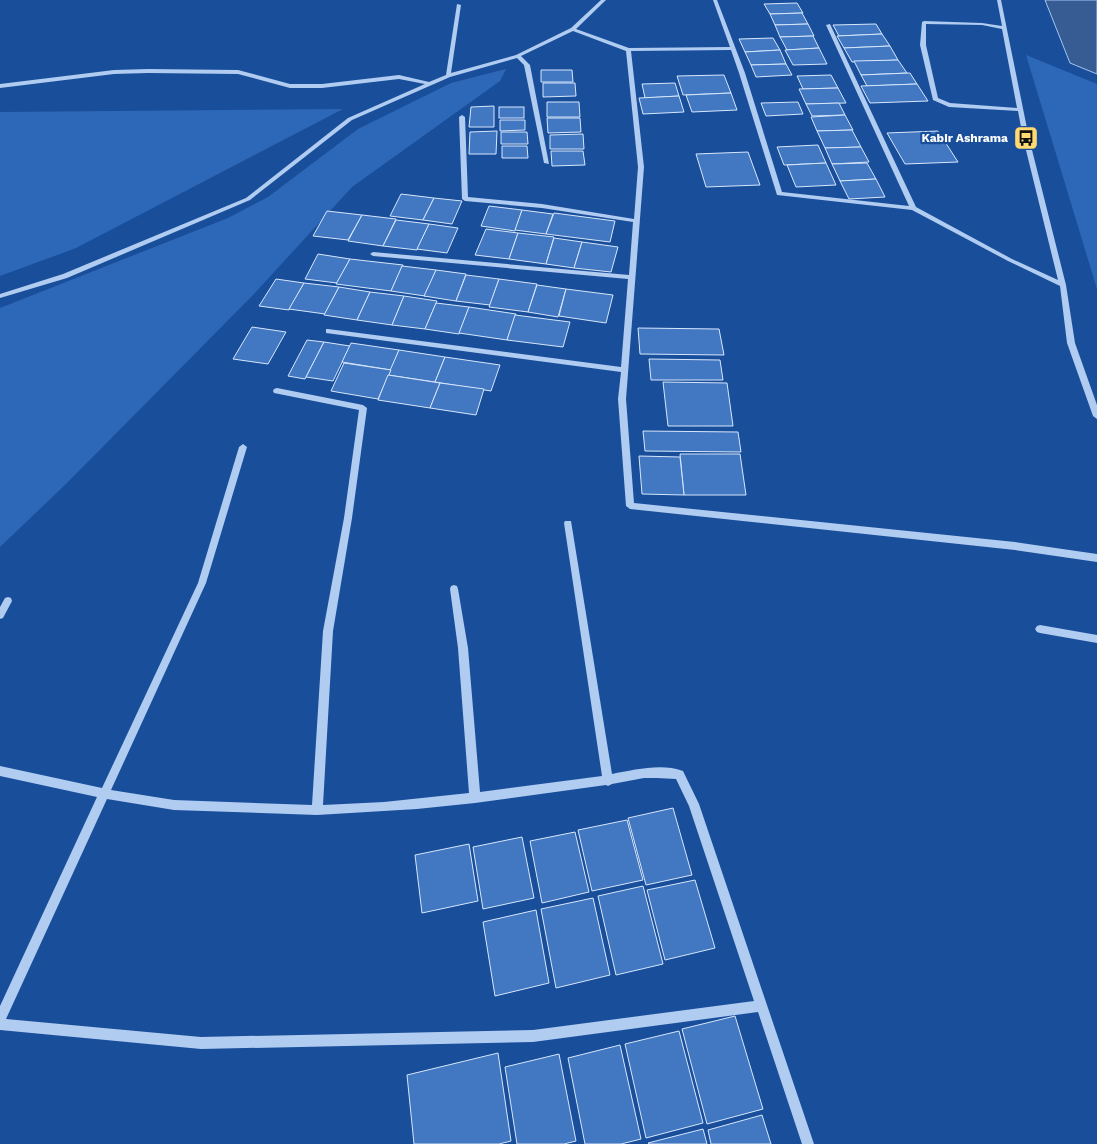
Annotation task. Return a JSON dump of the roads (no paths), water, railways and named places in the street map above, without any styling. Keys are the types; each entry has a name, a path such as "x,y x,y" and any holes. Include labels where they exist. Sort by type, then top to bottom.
{"street":[{"path":"0,296 65,276 248,199 350,120 448,76 518,56 573,29 604,0"},
{"path":"715,0 733,48 779,194 913,208 1010,260 1063,285"},
{"path":"999,0 1020,110 1063,285 1071,342 1097,416"},
{"path":"448,76 460,5"},
{"path":"1004,28 982,24 924,22 923,45 935,99 949,105 1020,110"},
{"path":"828,26 913,208"},
{"path":"573,29 628,50 733,48"},
{"path":"628,50 641,167 622,399 630,506 1015,546 1097,558"},
{"path":"518,56 527,64 547,163"},
{"path":"0,86 114,72 148,71 238,72 290,86 322,86 399,77 430,84"},
{"path":"462,117 465,199 542,206 637,221"},
{"path":"373,254 632,277"},
{"path":"328,332 624,370"},
{"path":"277,392 363,408 348,518 328,631 318,810"},
{"path":"0,1020 202,583 244,447"},
{"path":"568,523 608,781"},
{"path":"454,590 463,648 475,798"},
{"path":"0,614 8,601"},
{"path":"1040,629 1097,639"},
{"path":"0,772 105,794 174,805 318,810 353,809 475,798 608,781 665,771 679,775 694,804 808,1144"},
{"path":"0,1024 201,1043 533,1036 762,1006"}],"place":[{"name":"Kabir Ashrama","path":"1026,138"}]}
